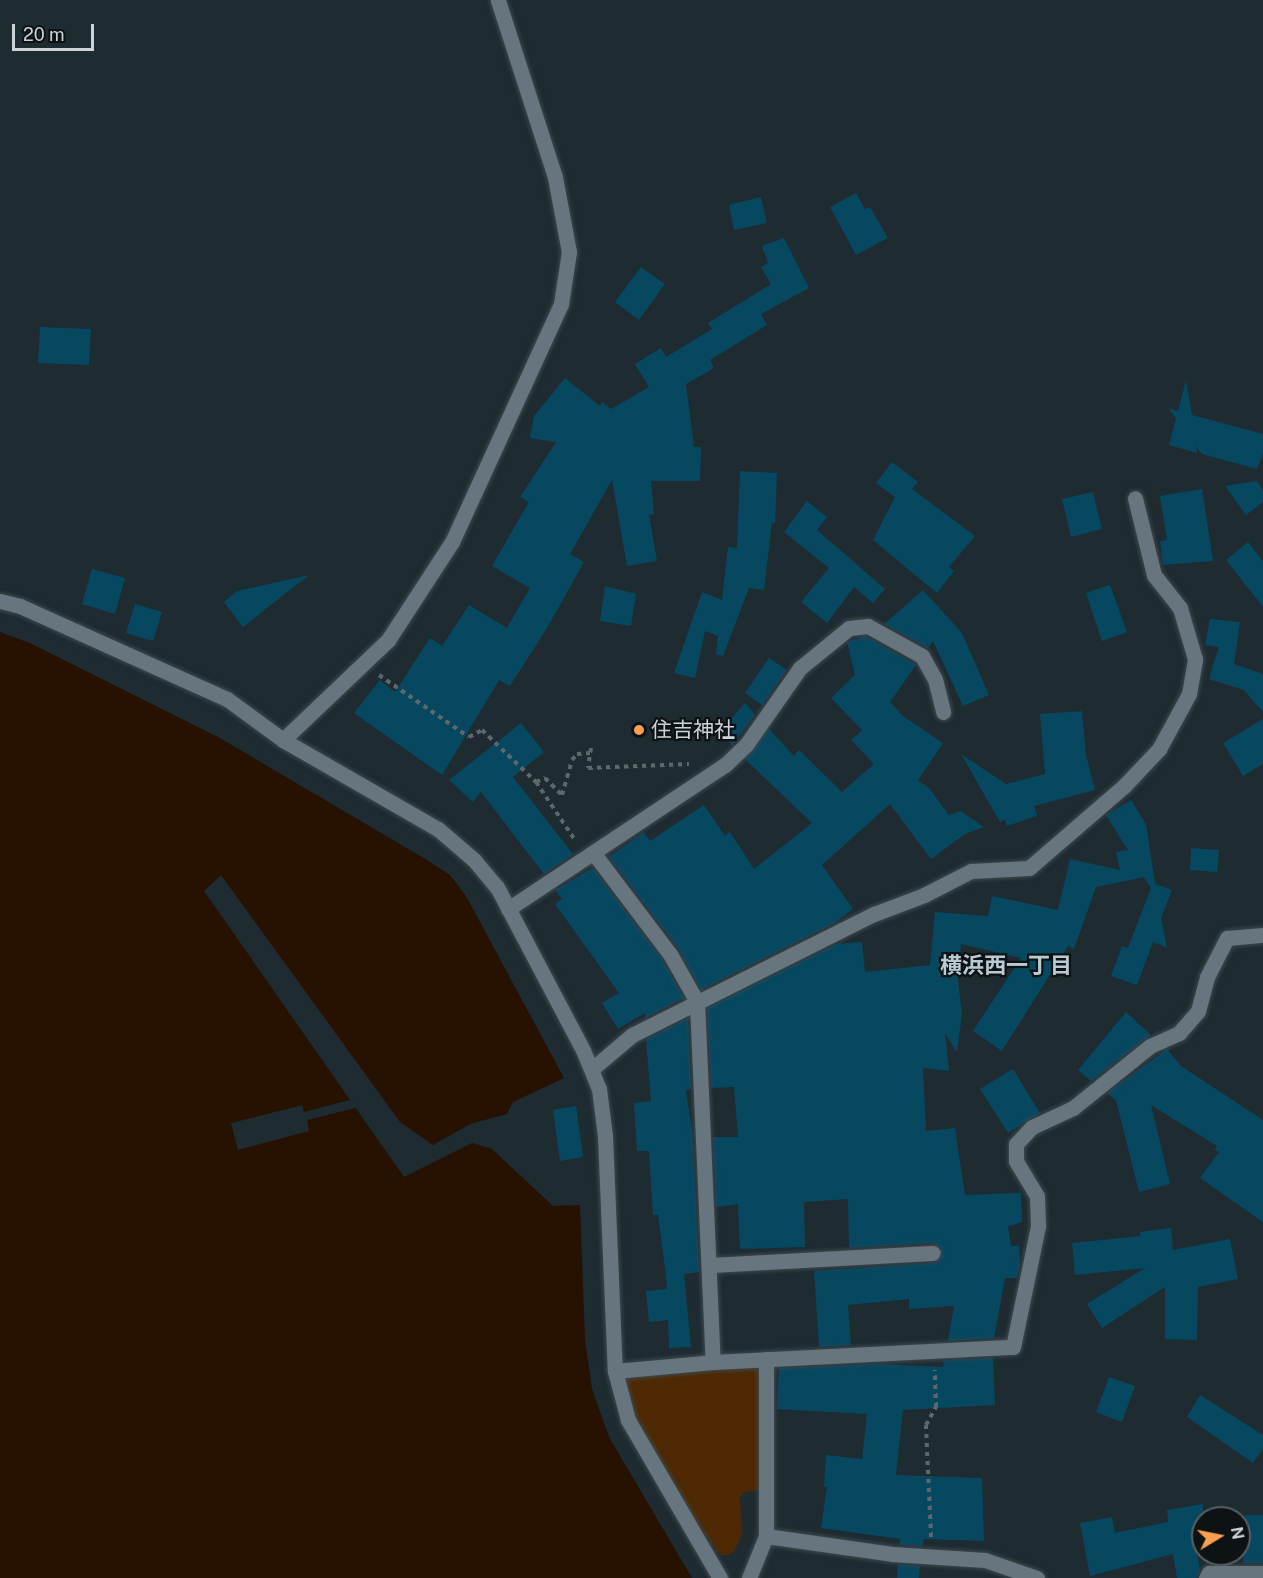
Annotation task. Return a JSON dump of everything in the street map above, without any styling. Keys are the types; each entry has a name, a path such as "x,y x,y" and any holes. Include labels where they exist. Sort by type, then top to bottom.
{"street":[{"path":"283,740 388,640 452,542 561,304 569,252 555,177 498,0"},
{"path":"592,1069 632,1035 874,914 924,895 970,871 1029,868 1125,785 1159,749 1189,694 1195,659 1180,608 1154,575 1135,498"},
{"path":"0,601 20,606 227,699 283,740 438,829 474,860 508,909 592,1069 605,1136 615,1371 628,1419 720,1578"},
{"path":"508,909 591,857 612,839 708,775 746,745 800,668 849,628 868,626 922,656 935,679 942,712"},
{"path":"591,857 670,954 697,1002 713,1362"},
{"path":"615,1371 713,1362 1013,1347 1038,1226 1037,1196 1016,1161 1016,1144 1032,1127 1073,1108 1150,1046 1179,1033 1198,1011 1207,978 1227,938 1263,935"},
{"path":"709,1265 933,1253"},
{"path":"749,1578 766,1536 766,1359"},
{"path":"766,1536 931,1556 985,1560 1037,1578"},
{"path":"1206,1578 1209,1573 1263,1573"}],"path":[{"path":"363,664 469,737 482,730 536,782 591,857"},
{"path":"536,782 545,778 562,795 572,760 577,754 591,750 588,768 685,762 708,775"},
{"path":"931,1556 926,1425 936,1407 935,1350"}],"shaded area":[{"path":"0,632 32,644 218,737 427,860 450,875 466,896 564,1078 513,1102 507,1114 470,1124 433,1145 400,1122 221,875 204,891 404,1177 472,1143 492,1149 553,1206 580,1205 585,1340 592,1389 609,1437 692,1578 0,1578"},
{"path":"756,1364 760,1368 760,1490 744,1492 740,1498 742,1534 735,1550 729,1555 720,1555 669,1484 626,1401 625,1373"}],"pier":[{"path":"353,1099 359,1107 307,1120 309,1131 238,1150 231,1123 302,1105 304,1112"}],"building":[{"path":"856,193 865,209 870,207 888,238 856,255 830,207"},
{"path":"761,197 767,223 734,230 729,205"},
{"path":"784,238 809,288 761,314 767,325 710,360 714,368 686,384 694,447 701,447 700,481 651,481 654,514 649,515 657,561 627,566 612,480 570,554 584,562 547,628 510,686 499,680 442,775 354,713 380,680 395,692 430,638 442,646 469,605 507,628 530,588 492,566 529,502 520,497 556,442 530,438 534,416 565,378 600,406 602,402 611,409 649,387 635,364 661,348 666,357 712,329 708,323 771,284 761,267 768,263 762,246"},
{"path":"641,267 665,284 639,320 615,302"},
{"path":"40,327 91,329 89,365 38,363"},
{"path":"1186,380 1192,415 1263,434 1263,454 1257,469 1202,454 1196,446 1197,453 1169,445 1176,418 1168,408 1178,411"},
{"path":"892,462 918,482 912,489 975,536 949,567 954,571 937,593 873,540 895,497 876,483"},
{"path":"740,471 777,473 775,524 772,522 764,590 749,588 723,656 716,654 718,636 705,631 695,678 674,673 702,592 722,600 728,547 737,548"},
{"path":"1257,481 1263,490 1263,502 1246,515 1225,486"},
{"path":"1202,489 1213,561 1163,565 1160,541 1167,540 1160,496"},
{"path":"1093,492 1102,529 1071,537 1062,499"},
{"path":"807,501 827,517 817,530 885,589 873,603 854,587 827,623 801,602 829,568 784,532"},
{"path":"1248,542 1263,561 1263,607 1226,560"},
{"path":"92,569 125,578 115,614 82,604"},
{"path":"309,575 243,627 224,602 237,591"},
{"path":"1110,585 1127,632 1102,641 1086,593"},
{"path":"605,586 636,594 631,626 600,621"},
{"path":"923,590 962,633 989,695 963,706 933,641 928,648 884,624"},
{"path":"135,604 162,612 153,641 126,633"},
{"path":"1210,619 1240,622 1234,664 1263,674 1263,712 1244,690 1209,679 1219,647 1205,645"},
{"path":"866,636 916,665 890,702 903,716 943,743 918,780 929,788 949,815 961,811 984,827 965,834 931,859 890,804 822,865 853,909 833,924 701,990 678,948 609,857 644,832 650,841 704,805 725,836 730,832 754,869 812,823 745,759 769,729 794,756 799,750 842,792 874,764 851,740 862,730 831,698 855,675 847,642"},
{"path":"769,658 787,670 762,705 745,693"},
{"path":"745,703 755,715 732,745 720,732"},
{"path":"1082,711 1086,755 1095,790 1034,806 1037,816 1007,826 1005,820 1000,822 961,754 1006,784 1045,774 1040,714"},
{"path":"1263,719 1263,764 1243,776 1223,743"},
{"path":"521,723 544,752 513,777 573,854 544,874 481,792 473,802 449,780"},
{"path":"1131,800 1146,824 1155,884 1172,890 1161,918 1167,948 1153,942 1137,985 1111,976 1122,946 1128,948 1151,888 1144,877 1096,887 1074,949 1068,946 1002,1051 973,1031 1021,958 961,944 958,981 962,1014 957,1052 945,1033 949,1071 923,1068 926,1131 955,1128 965,1195 1021,1193 1022,1222 1008,1226 1011,1246 1019,1246 1020,1265 1017,1278 1005,1278 994,1338 948,1341 954,1306 909,1309 909,1299 848,1305 851,1345 819,1347 814,1271 934,1263 941,1258 941,1248 932,1243 849,1248 848,1199 804,1202 805,1247 740,1249 738,1204 716,1207 713,1137 738,1137 734,1087 711,1088 707,1008 836,944 862,942 865,972 930,965 935,912 988,916 992,896 1058,910 1070,859 1120,870 1116,852 1128,850 1106,815"},
{"path":"1191,848 1219,850 1217,872 1190,870"},
{"path":"593,868 662,959 684,998 645,1018 645,1013 618,1029 602,1003 619,993 555,904 562,899 555,890"},
{"path":"1126,1012 1151,1035 1091,1081 1078,1070"},
{"path":"688,1018 691,1088 686,1091 693,1137 699,1272 684,1274 691,1347 669,1348 668,1320 649,1322 646,1291 667,1289 658,1215 653,1215 649,1151 637,1151 634,1103 651,1101 646,1039"},
{"path":"1167,1049 1181,1066 1263,1120 1263,1222 1200,1178 1219,1152 1215,1150 1217,1146 1151,1105 1170,1184 1139,1192 1116,1100 1107,1093"},
{"path":"1013,1069 1040,1113 1008,1133 980,1089"},
{"path":"576,1106 583,1157 560,1161 553,1110"},
{"path":"1171,1228 1173,1250 1230,1239 1238,1279 1198,1287 1197,1340 1165,1339 1165,1287 1102,1328 1087,1304 1145,1268 1075,1275 1072,1243 1141,1236 1140,1232"},
{"path":"993,1358 995,1405 903,1410 896,1475 982,1478 984,1541 924,1539 922,1546 900,1545 900,1539 821,1528 827,1487 824,1486 826,1455 862,1459 867,1414 777,1409 779,1368 878,1364 943,1367 944,1360"},
{"path":"1109,1377 1135,1386 1122,1422 1096,1412"},
{"path":"1200,1395 1263,1435 1263,1449 1253,1463 1187,1417"},
{"path":"1191,1506 1191,1566 1199,1566 1200,1570 1196,1578 1177,1578 1173,1554 1090,1576 1080,1523 1112,1517 1115,1533 1168,1522 1167,1510"},
{"path":"1251,1515 1263,1515 1263,1563 1251,1563"},
{"path":"898,1564 920,1566 919,1578 897,1578"}],"place":[{"name":"住吉神社","path":"639,730"}],"district":[{"name":"横浜西一丁目","path":"1006,966"}]}
